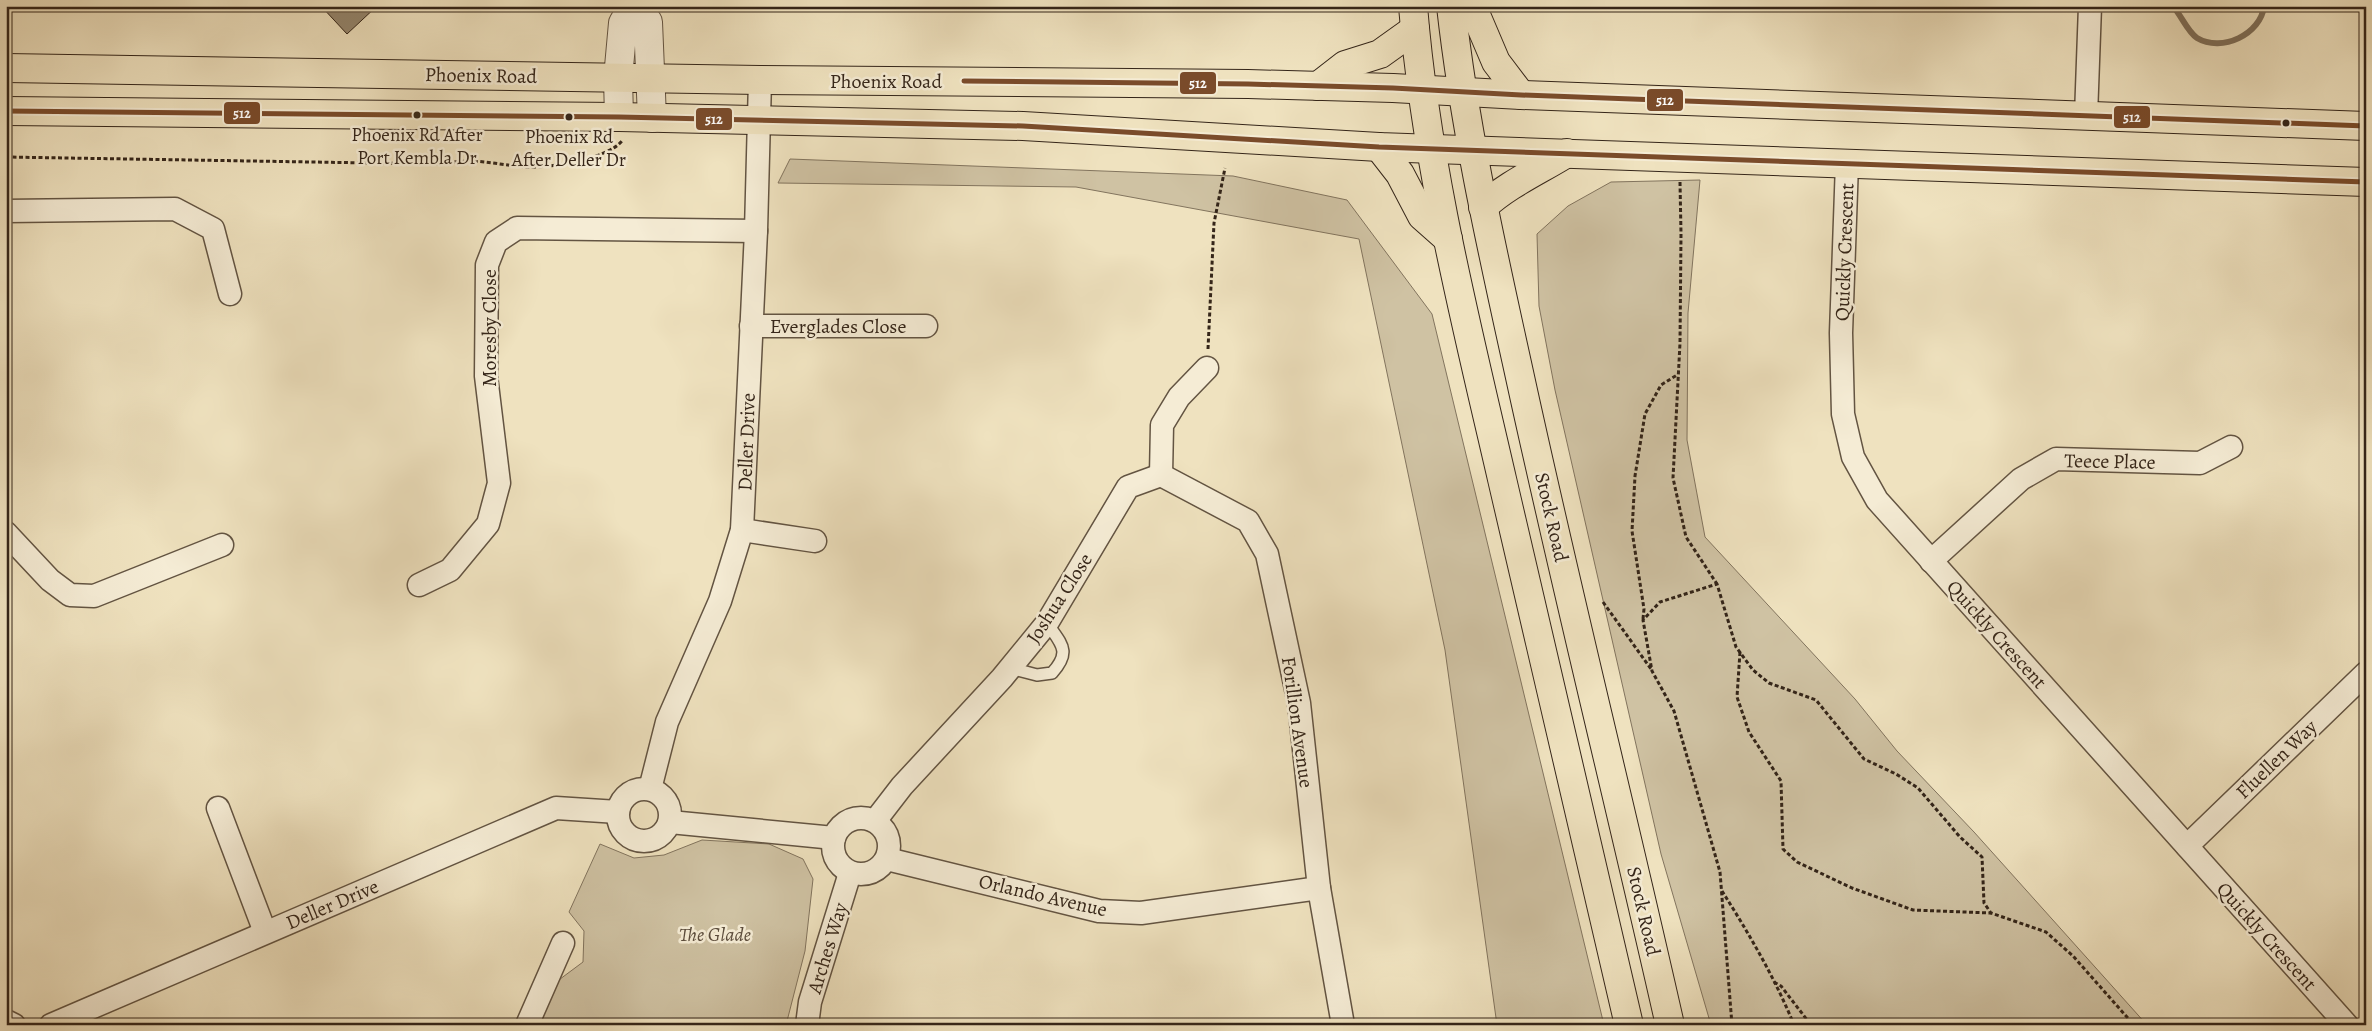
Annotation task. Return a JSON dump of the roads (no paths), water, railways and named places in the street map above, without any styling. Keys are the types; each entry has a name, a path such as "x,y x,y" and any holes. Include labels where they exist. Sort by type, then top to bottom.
{"main road":[{"name":"Stock Road","path":"1451,6 1471,149 1483,207 1539,465 1670,1025"},
{"path":"1464,6 1476,15 1496,62 1521,95"},
{"name":"Stock Road","path":"1414,17 1422,90 1448,239 1629,1025"},
{"path":"1318,86 1345,65 1380,54 1414,17"},
{"name":"Phoenix Road","path":"6,68 760,80 1318,86 2366,126"},
{"name":"Phoenix Road","path":"6,111 623,126 652,118 1023,126 1379,146 2366,182"},
{"path":"1379,146 1400,174 1422,216 1448,239"},
{"path":"1483,207 1507,187 1530,176 1567,153"}],"street":[{"path":"623,126 618,78 623,23 635,6 648,22 652,118"},
{"path":"2086,116 2090,6"},
{"name":"Deller Drive","path":"650,789 667,722 720,601 742,530 750,326 756,231 760,80"},
{"name":"Quickly Crescent","path":"1847,163 1841,333 1843,414 1853,457 1878,500 1931,561 2347,1025"},
{"path":"6,212 175,209 213,229 230,294"},
{"name":"Moresby Close","path":"419,584 450,570 488,524 499,483 486,376 487,264 496,242 517,228 756,231"},
{"name":"Everglades Close","path":"750,326 926,326"},
{"path":"1161,476 1162,425 1179,397 1207,368"},
{"name":"Teece Place","path":"1931,561 2021,479 2056,459 2200,463 2231,447"},
{"name":"Joshua Close","path":"875,821 902,786 1010,668 1047,623 1128,487 1161,476"},
{"name":"Forillion Avenue","path":"1161,476 1248,521 1267,554 1299,703 1319,888 1343,1025"},
{"path":"742,530 815,541"},
{"path":"6,533 50,580 70,595 94,596 222,545"},
{"name":"Fluellen Way","path":"2187,846 2366,673"},
{"path":"639,789 650,789 663,796 670,808 670,822 663,833 652,840 639,841 627,835 620,825 618,812 621,801 629,793 639,789"},
{"path":"218,808 265,932"},
{"name":"Deller Drive","path":"51,1025 556,808 618,812"},
{"path":"854,818 875,821 886,832 890,846 887,858 880,868 866,874 850,873 837,862 833,850 834,838 842,825 854,818"},
{"path":"670,822 834,838"},
{"name":"Orlando Avenue","path":"887,858 1100,911 1141,913 1319,888"},
{"name":"Arches Way","path":"807,1025 810,1002 850,873"},
{"path":"527,1025 563,943"},
{"path":"6,1021 14,1025"}],"lane":[{"path":"1010,668 1037,675 1052,673 1063,662 1064,649 1047,623"}],"waterway":[{"path":"2176,6 2176,10 2194,36 2207,42 2218,43 2239,38 2248,32 2256,25 2264,6"}],"place":[{"name":"Phoenix Rd After Port Kembla Dr","path":"417,115"},
{"name":"Phoenix Rd After Deller Dr","path":"569,117"}],"park label":[{"name":"The Glade","path":"715,934"}]}
